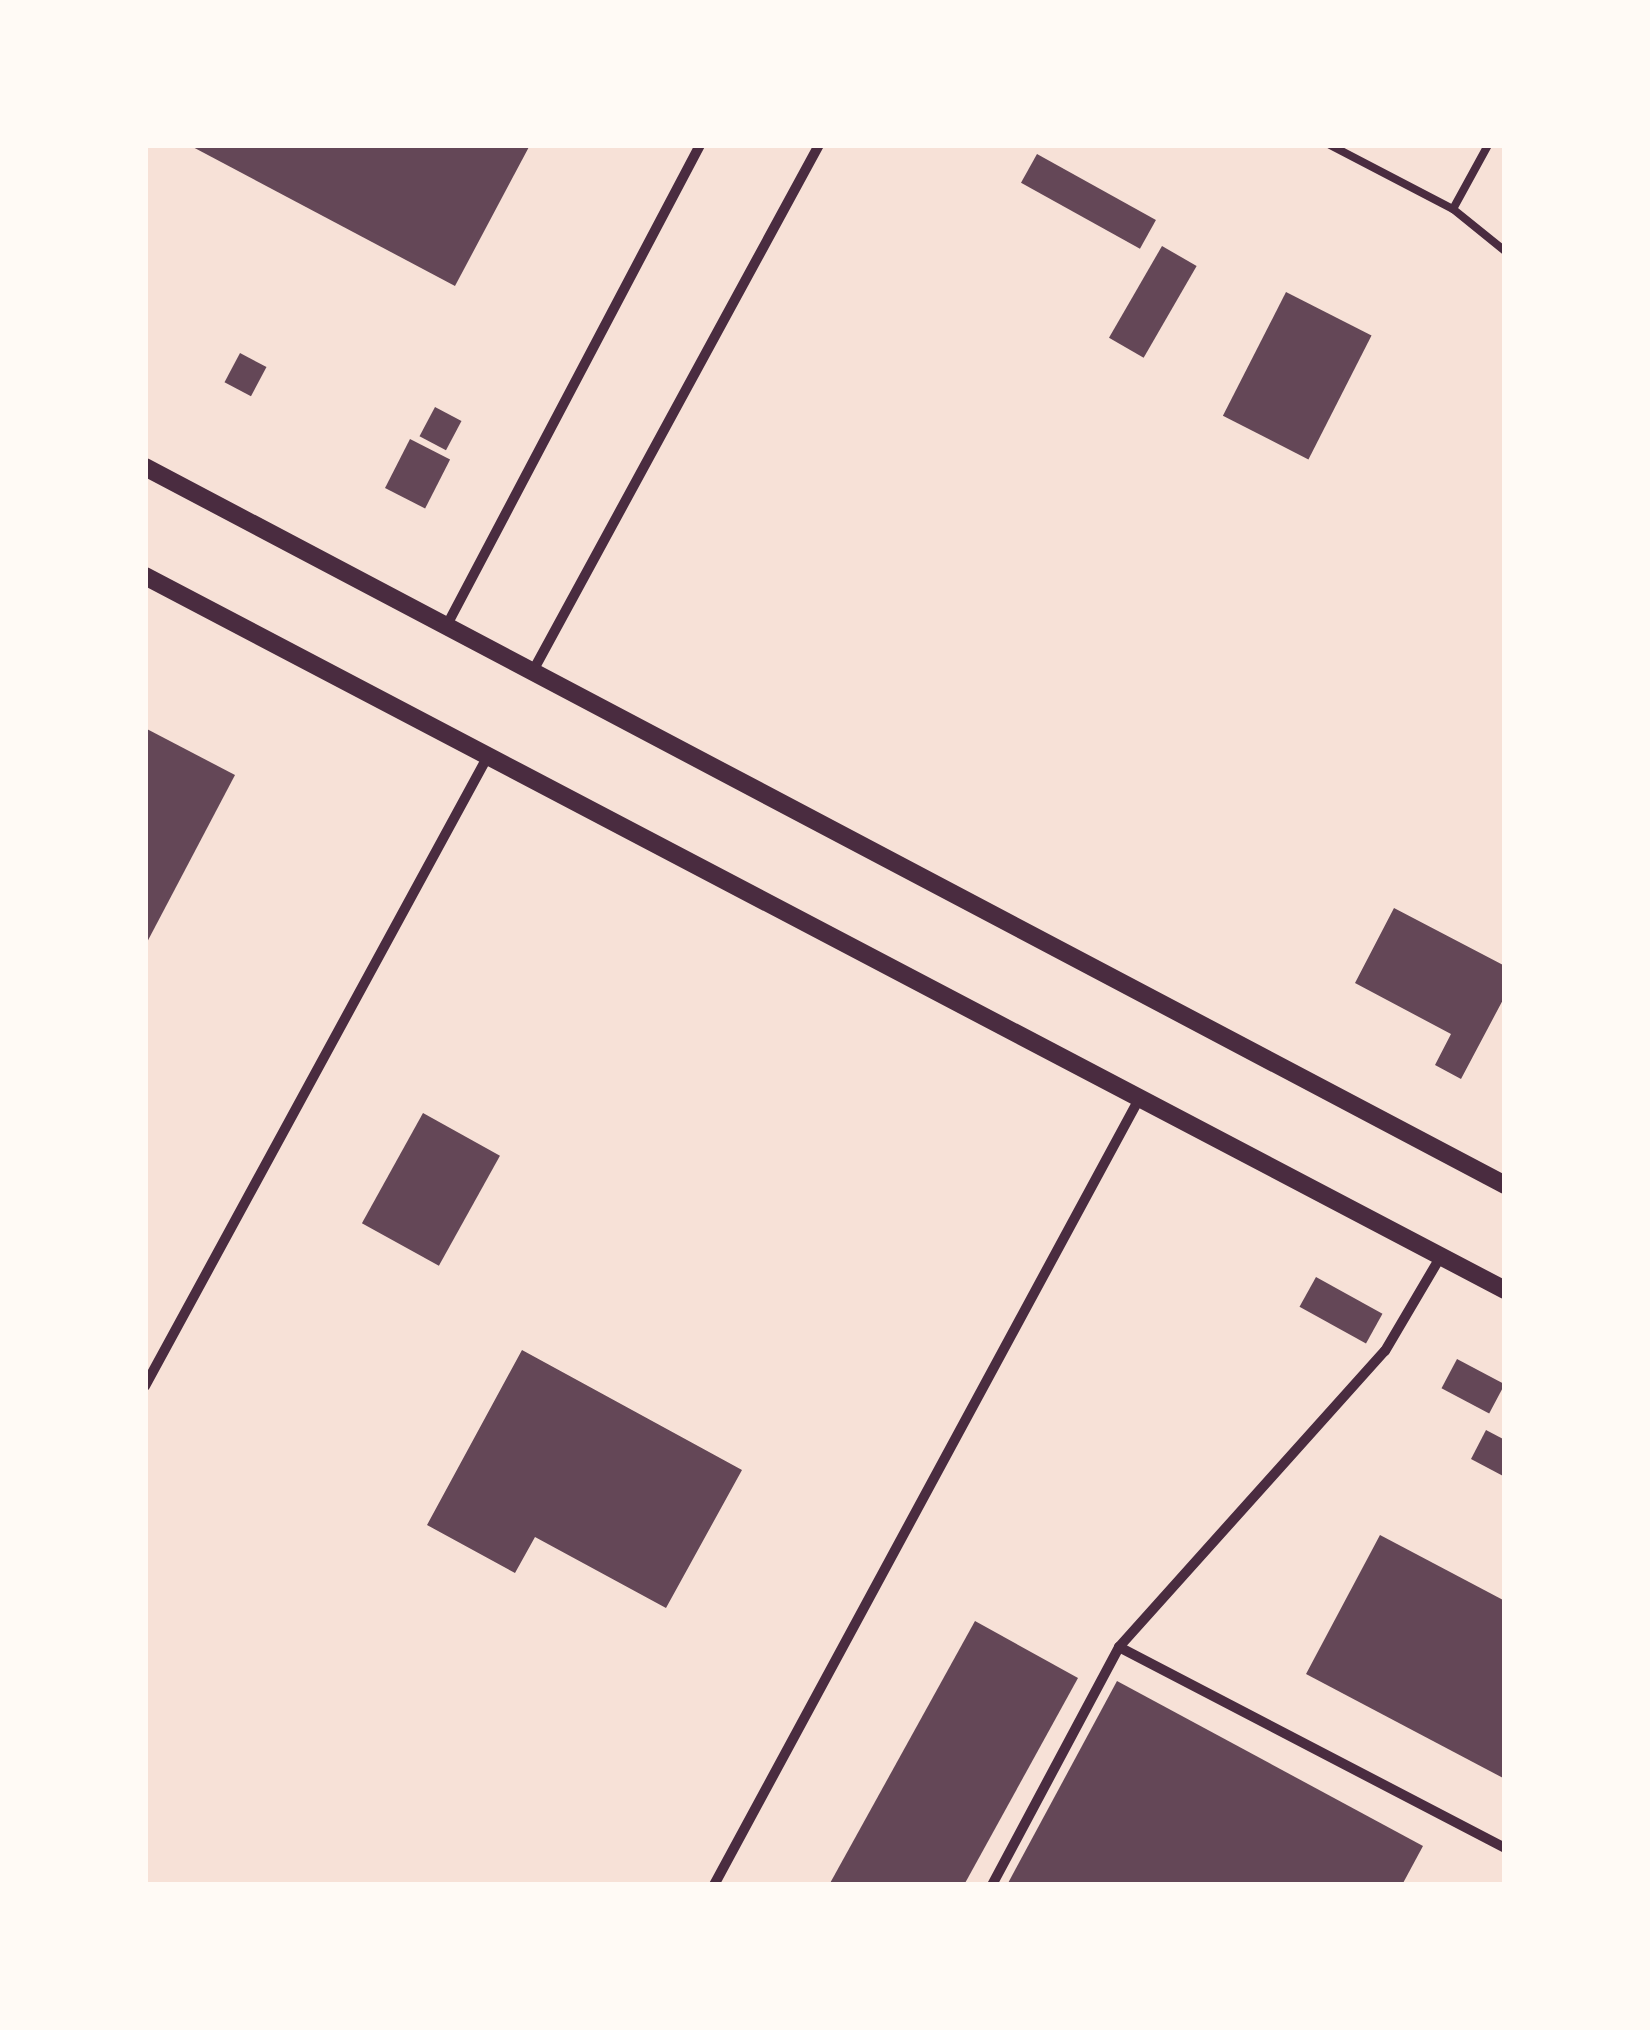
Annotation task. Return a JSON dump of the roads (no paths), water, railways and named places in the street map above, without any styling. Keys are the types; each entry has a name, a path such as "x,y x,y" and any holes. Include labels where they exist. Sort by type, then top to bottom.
{"street":[{"path":"448,623 700,145"},
{"path":"534,669 818,145"},
{"path":"145,467 448,623 1505,1185"},
{"path":"145,576 489,753 1505,1290"},
{"path":"145,1386 489,753"},
{"path":"714,1885 1140,1096"},
{"path":"992,1885 1119,1646 1385,1351 1442,1256"},
{"path":"1119,1646 1505,1848"}],"lane":[{"path":"1330,145 1453,209 1505,251"},
{"path":"1453,209 1488,145"}]}
